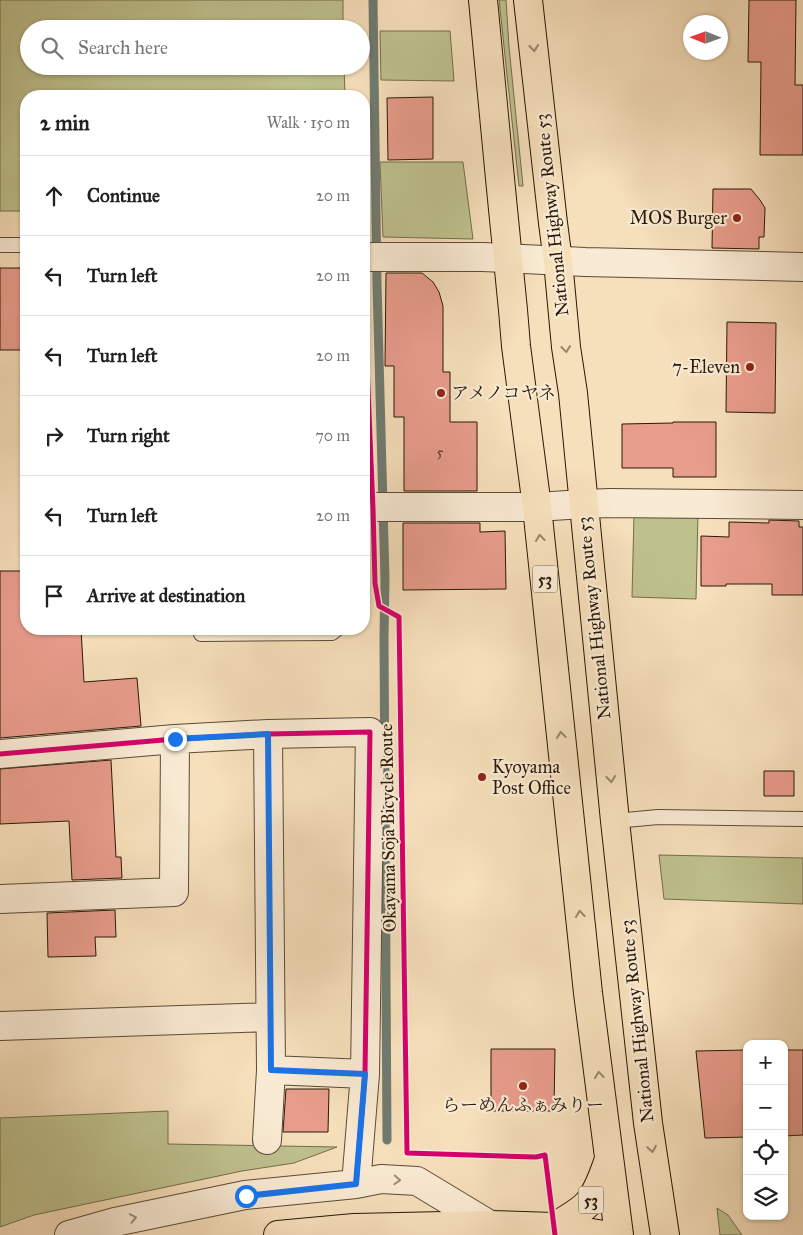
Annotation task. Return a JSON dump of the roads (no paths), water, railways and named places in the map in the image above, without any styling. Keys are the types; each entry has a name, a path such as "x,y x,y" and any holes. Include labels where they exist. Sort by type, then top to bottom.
{"highway":[{"name":"53","path":"483,0 516,346 537,507 588,993 619,1235"},
{"name":"National Highway Route 53","path":"528,0 563,320 573,394 615,821 648,1123 665,1235"},
{"name":"53","path":"554,1227 589,1202 598,1186 609,1158"},
{"name":"53","path":"278,1235 354,1228 490,1225 554,1227 604,1235"}],"street":[{"path":"371,257 483,256 558,261 803,268"},
{"path":"377,507 537,507 583,504 803,505"},
{"path":"0,754 175,739 268,734 370,732 365,1074 356,1184"},
{"path":"268,734 271,1070 268,1140"},
{"path":"0,899 174,892 175,739"},
{"path":"0,1026 270,1018"},
{"path":"271,1070 365,1074"},
{"path":"69,1235 115,1222 246,1196 356,1184 380,1179 417,1181 490,1225"}],"lane":[{"path":"0,244 20,245"},
{"path":"615,821 658,817 803,819"}],"waterway":[{"path":"373,0 377,284 385,579 387,1140"}],"place":[{"name":"MOS Burger","path":"737,218"},
{"name":"7-Eleven","path":"750,367"},
{"name":"アメノコヤネ","path":"441,393"},
{"name":"Kyoyama Post Office","path":"482,777"},
{"name":"らーめんふぁみりー","path":"523,1086"}]}
